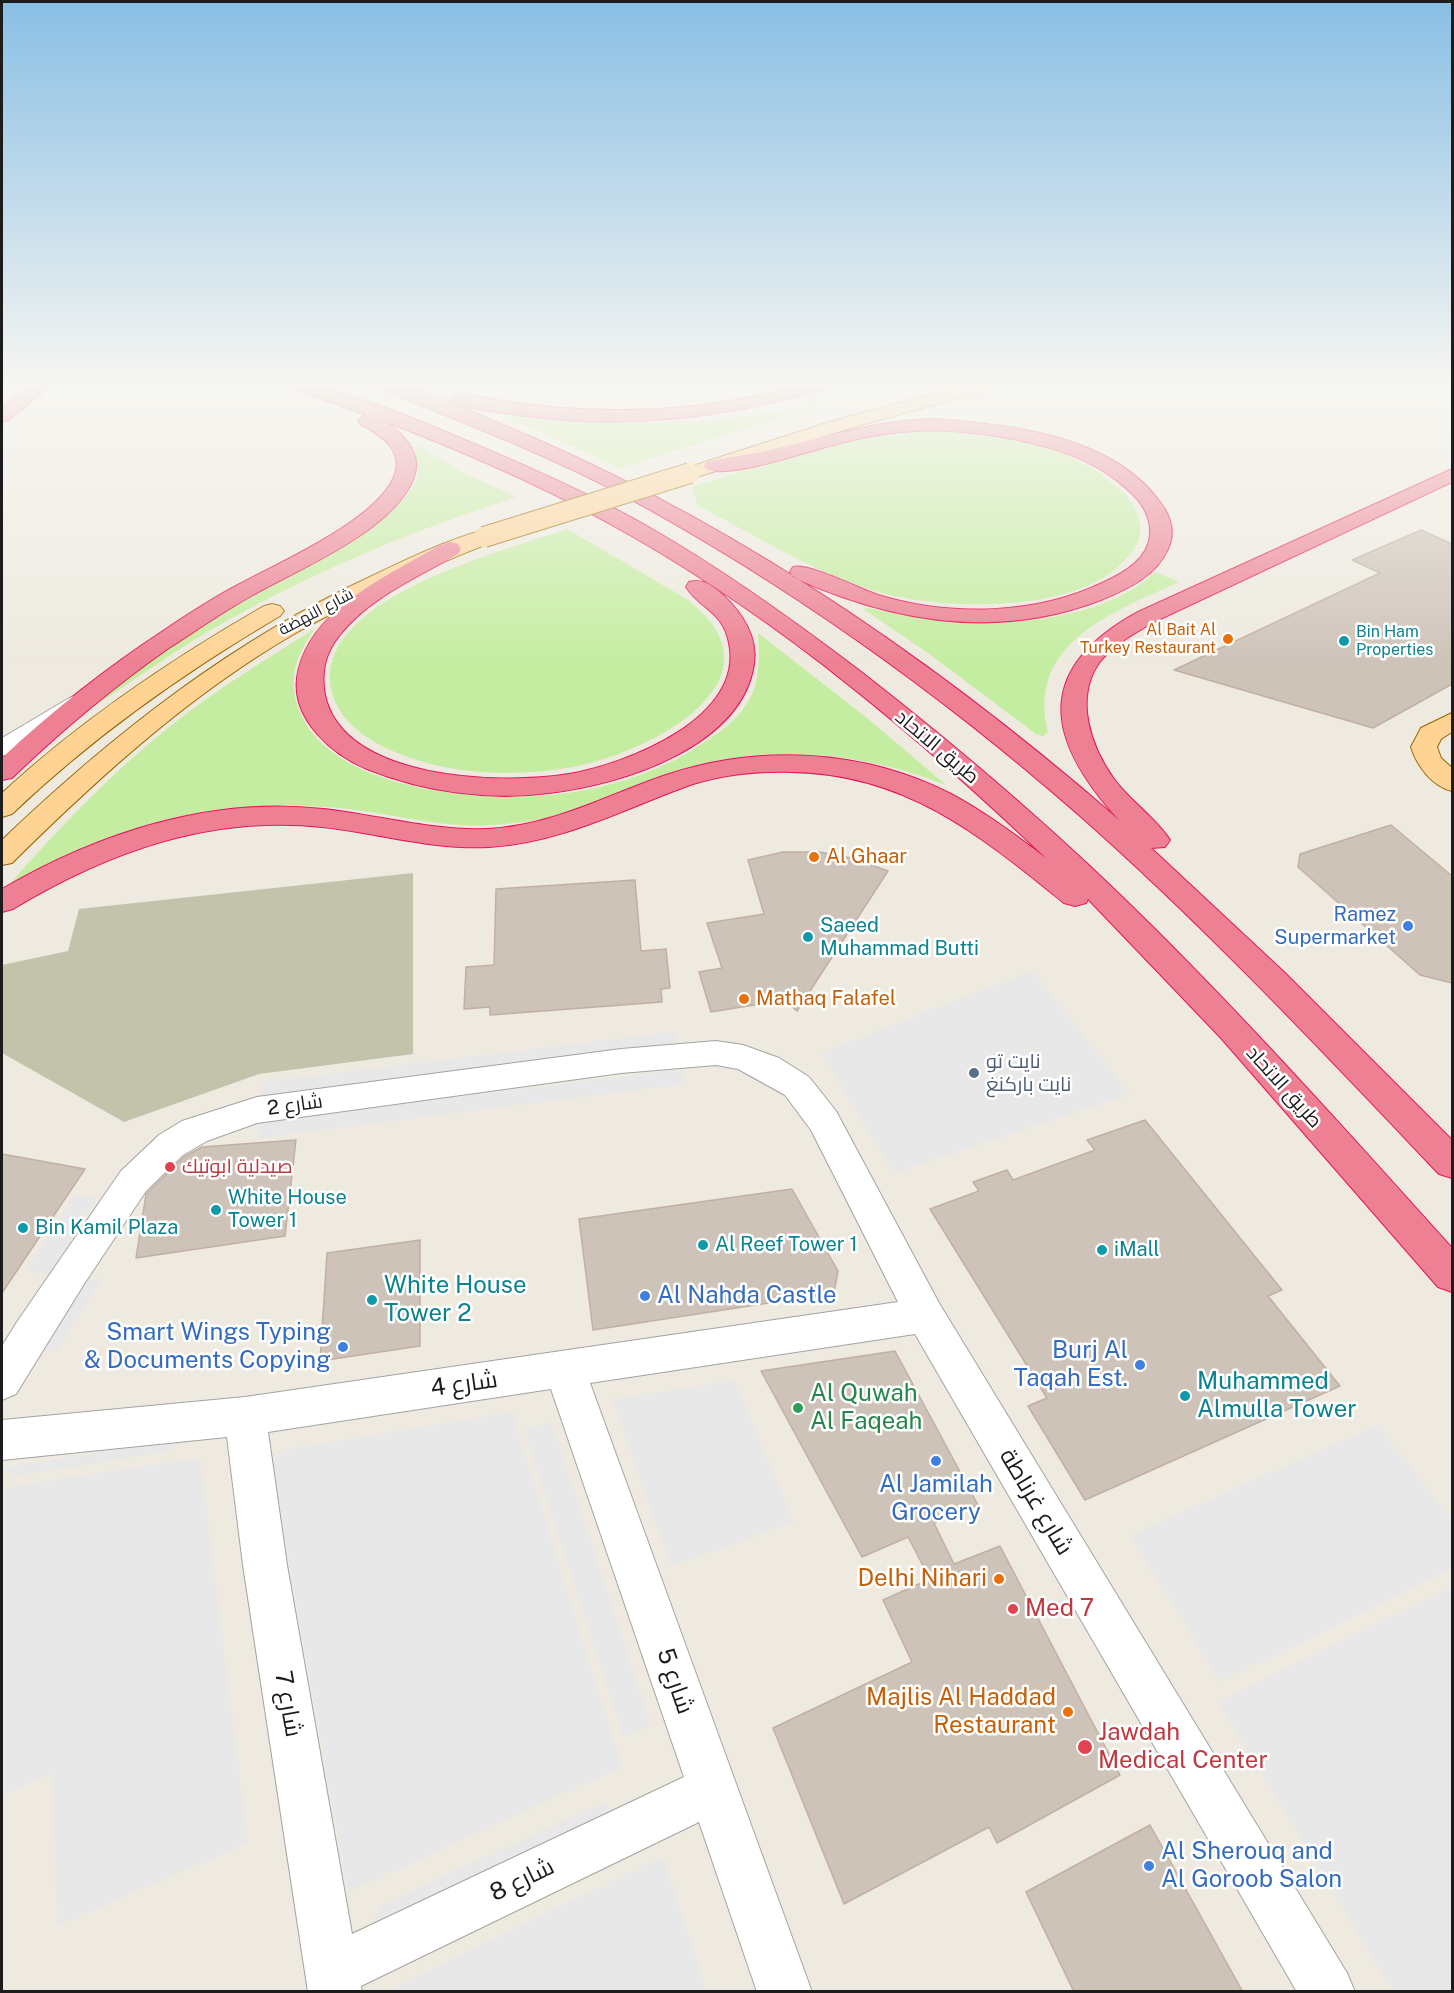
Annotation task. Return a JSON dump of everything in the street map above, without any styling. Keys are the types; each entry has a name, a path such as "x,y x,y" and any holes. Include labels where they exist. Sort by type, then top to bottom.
{"highway":[{"path":"2,772 80,702 142,656 226,602 366,519 402,482 403,478"},
{"path":"601,478 695,527 782,580 874,642 1016,749 1089,808 1269,974 1452,1163"},
{"path":"695,527 770,556 821,583 866,599 918,610 974,615 1028,612 1064,605 1096,594 1142,568 1154,554 1160,542 1159,518 1146,495 1126,478"},
{"path":"1269,974 1266,960 1250,934 1127,813 1093,768 1075,726 1076,684 1085,665 1096,652 1146,617 1446,478"},
{"path":"450,549 349,611 319,646 310,668 311,699 322,722 340,742 383,766 410,775 471,785 538,787 603,774 633,765 684,740 704,726 720,710 740,678 743,646 730,616 704,591 591,520 536,479"},
{"name":"طريق الاتحاد","path":"536,479 614,517 705,572 800,638 897,712 972,775 1096,888 1237,1034 1452,1275"},
{"path":"2,902 79,859 130,840 172,829 233,819 292,816 450,838 508,837 566,825 700,773 756,765 814,765 842,768 898,781 949,802 972,816 1182,979"},
{"path":"2,922 40,896 147,845 172,829"}],"main road":[{"name":"شارع النهضة","path":"2,856 116,748 229,663 318,609 450,549 476,530 622,478"},
{"name":"شارع النهضة","path":"2,808 101,722 172,671 224,638 324,583 432,536 476,530 671,478"},
{"path":"1452,721 1431,734 1424,747 1429,762 1452,783"}],"street":[{"path":"2,748 46,719 80,702"},
{"name":"شارع غرناطة","path":"716,1053 742,1057 767,1066 790,1080 807,1095 825,1121 925,1315 1328,1992"},
{"name":"شارع 2","path":"2,1381 39,1318 133,1179 161,1153 188,1133 220,1118 257,1110 552,1071 716,1053"},
{"name":"شارع 4","path":"2,1440 245,1416 925,1315"},
{"name":"شارع 5","path":"565,1370 785,1992"},
{"name":"شارع 7","path":"245,1416 265,1565 333,1982"},
{"name":"شارع 8","path":"333,1982 713,1789"}],"shaded area":[{"path":"413,873 413,1054 259,1074 124,1122 2,1053 2,965 68,951 79,909"},
{"name":"نايت تو نايت باركنغ","path":"1032,971 1130,1094 893,1173 821,1053"},
{"path":"674,1032 678,1046 261,1098 262,1082"},
{"path":"682,1069 685,1084 258,1138 259,1122"},
{"path":"75,1194 97,1198 49,1275 26,1270"},
{"path":"79,1275 101,1280 57,1351 33,1348"},
{"path":"735,1381 794,1522 671,1567 612,1399"},
{"path":"512,1412 622,1767 348,1892 272,1463 283,1450"},
{"path":"551,1421 651,1726 623,1737 524,1429"},
{"path":"1378,1425 1452,1520 1452,1568 1220,1682 1130,1535"},
{"path":"184,1439 166,1452 14,1476 2,1468"},
{"path":"200,1458 248,1843 57,1926 52,1774 2,1794 2,1496 7,1487"},
{"path":"1452,1586 1452,1991 1393,1991 1218,1702"},
{"path":"605,1802 614,1814 367,1931 383,1904"},
{"path":"663,1857 707,1991 386,1991"}],"green space":[{"path":"417,478 475,478 517,497 396,540 279,593 190,643 90,709 146,662 177,641 371,525 392,510"},
{"path":"721,478 1106,478 1126,496 1137,513 1140,526 1139,537 1131,553 1122,563 1101,579 1073,591 1042,599 1008,603 939,603 882,593 858,586 811,566 698,506 692,487"},
{"path":"567,529 685,598 715,628 724,657 718,683 698,708 671,729 638,746 604,759 573,767 502,773 454,769 408,757 366,737 342,714 336,704 330,682 336,652 355,625 385,602 422,582 462,564"},
{"path":"1155,572 1179,582 1103,619 1081,634 1063,653 1050,675 1045,701 1048,732 1043,736 1036,734 928,653 863,609 869,608 939,620 1018,621 1057,616 1094,607 1127,592"},
{"path":"316,628 304,646 294,674 294,694 311,732 335,754 365,771 399,783 435,791 472,795 536,796 602,787 665,765 718,733 744,708 753,692 757,678 758,633 867,718 946,785 911,773 840,757 768,754 696,765 649,780 566,814 503,824 457,825 349,809 301,806 256,806 214,810 172,818 91,845 9,885 95,793 141,750 221,689"}],"building":[{"name":"Bin Ham Properties","path":"1421,530 1452,544 1452,684 1373,728 1174,670 1380,573 1352,560"},
{"name":"Ramez Supermarket","path":"1391,825 1452,876 1452,983 1420,975 1298,867 1300,854"},
{"name":"Saeed Muhammad Butti","path":"783,852 819,852 852,858 888,871 797,1011 785,1000 711,1012 699,972 722,968 707,923 764,914 748,860"},
{"path":"635,880 641,951 666,949 670,988 661,989 662,1002 490,1015 490,1007 464,1009 466,967 494,965 496,889"},
{"name":"iMall","path":"1145,1120 1282,1290 1268,1296 1340,1386 1085,1500 1028,1406 1047,1398 930,1209 979,1191 973,1182 1007,1170 1013,1180 1095,1150 1087,1140"},
{"name":"White House Tower 1","path":"296,1140 285,1236 136,1258 146,1194 184,1157 202,1147"},
{"name":"Bin Kamil Plaza","path":"2,1154 85,1169 2,1293"},
{"name":"Al Reef Tower 1","path":"792,1189 838,1271 834,1293 593,1330 579,1219"},
{"name":"White House Tower 2","path":"420,1240 420,1346 320,1361 327,1253"},
{"path":"895,1351 978,1505 934,1523 954,1564 1000,1546 1120,1775 997,1843 989,1827 844,1904 773,1728 912,1662 883,1600 930,1579 908,1537 862,1557 761,1371"},
{"path":"1150,1825 1243,1992 1074,1992 1026,1892"}],"place":[{"name":"Al Bait Al Turkey Restaurant","path":"1228,639"},
{"name":"Bin Ham Properties","path":"1344,641"},
{"name":"Al Ghaar","path":"814,857"},
{"name":"Ramez Supermarket","path":"1408,926"},
{"name":"Saeed Muhammad Butti","path":"808,937"},
{"name":"Mathaq Falafel","path":"744,999"},
{"name":"نايت تو نايت باركنغ","path":"974,1073"},
{"name":"صيدلية ابوتيك","path":"170,1167"},
{"name":"White House Tower 1","path":"216,1210"},
{"name":"Bin Kamil Plaza","path":"23,1228"},
{"name":"Al Reef Tower 1","path":"703,1245"},
{"name":"iMall","path":"1102,1250"},
{"name":"Al Nahda Castle","path":"645,1296"},
{"name":"White House Tower 2","path":"372,1300"},
{"name":"Smart Wings Typing & Documents Copying","path":"343,1347"},
{"name":"Burj Al Taqah Est.","path":"1140,1365"},
{"name":"Muhammed Almulla Tower","path":"1185,1396"},
{"name":"Al Quwah Al Faqeah","path":"798,1408"},
{"name":"Al Jamilah Grocery","path":"936,1461"},
{"name":"Delhi Nihari","path":"999,1579"},
{"name":"Med 7","path":"1013,1609"},
{"name":"Majlis Al Haddad Restaurant","path":"1068,1712"},
{"name":"Jawdah Medical Center","path":"1085,1747"},
{"name":"Al Sherouq and Al Goroob Salon","path":"1149,1866"}]}
